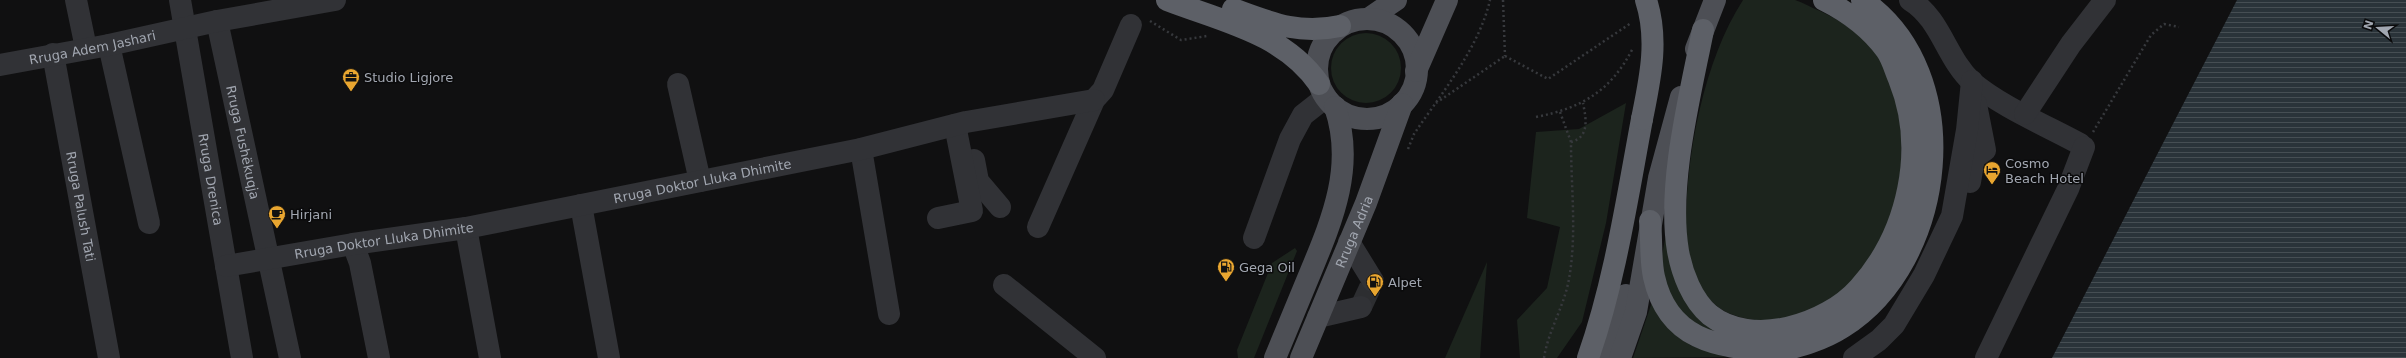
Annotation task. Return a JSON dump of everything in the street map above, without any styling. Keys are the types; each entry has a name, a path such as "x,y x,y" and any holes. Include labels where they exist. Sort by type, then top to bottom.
{"highway":[{"path":"1167,0 1270,39 1292,54 1311,72 1327,96"},
{"path":"1210,0 1256,17 1300,30 1324,30 1340,26"},
{"path":"1588,358 1599,325 1614,265 1642,119 1654,44 1652,19 1646,0"},
{"path":"1754,358 1815,342 1843,327 1870,305 1893,277 1910,248 1930,194 1933,169 1930,118 1920,77 1906,49 1880,29 1824,0"},
{"path":"1703,30 1681,146 1676,188 1678,252 1689,285 1698,302 1710,315 1727,324 1750,330 1774,330 1807,324 1832,310 1859,289 1885,252 1907,196 1913,146 1904,93 1880,29 1862,0"},
{"path":"1650,221 1652,263 1660,299 1680,325 1692,334 1722,346 1778,351"}],"main road":[{"path":"1368,19 1396,0"},
{"path":"1416,71 1415,57 1406,37 1389,24 1368,19 1353,20 1340,26 1325,42 1319,55 1317,69 1327,96 1348,115 1369,118 1390,113 1402,104 1410,92 1416,71 1447,0"},
{"path":"1620,358 1636,312 1650,221 1659,178 1681,95 1715,0"},
{"name":"Rruga Adria","path":"1275,358 1332,219 1340,190 1343,154 1339,119 1327,96"},
{"name":"Rruga Adria","path":"1301,358 1349,242 1402,104"},
{"path":"1601,358 1613,331 1650,221"}],"street":[{"path":"76,0 86,48"},
{"name":"Rruga Drenica","path":"180,0 242,358"},
{"name":"Rruga Adem Jashari","path":"0,65 53,54 109,45 217,21 335,0"},
{"path":"1910,0 1932,7 1959,67 1972,81 1993,97 2082,145 2068,189 1986,358"},
{"path":"2025,114 2071,44 2105,0"},
{"name":"Rruga Fushëkuqja","path":"217,21 270,260 290,358"},
{"path":"1038,227 1094,100 1103,90 1131,25"},
{"path":"109,45 149,223"},
{"name":"Rruga Palush Tati","path":"53,54 109,358"},
{"path":"1970,182 1974,158 1985,150 1972,81"},
{"path":"1854,358 1879,340 1894,325 1924,275 1952,216 1967,130 1972,81"},
{"path":"678,84 700,181"},
{"path":"1254,238 1290,139 1303,115 1327,96"},
{"name":"Rruga Doktor Lluka Dhimite","path":"226,266 270,260 353,244 466,228 861,149 961,124 1094,100"},
{"path":"961,124 978,181 1000,206"},
{"path":"938,218 972,211 961,124"},
{"path":"861,149 889,314"},
{"path":"581,204 609,358"},
{"path":"466,228 490,358"},
{"path":"1349,242 1373,281"},
{"path":"353,244 360,263 379,358"},
{"path":"1004,285 1095,358"},
{"path":"1318,317 1362,307"}],"path":[{"path":"1405,155 1414,134 1473,44 1486,19 1490,0"},
{"path":"1503,0 1505,56"},
{"path":"1131,25 1134,19 1146,19 1181,40 1207,36 1214,38"},
{"path":"2082,145 2125,80 2151,35 2164,24 2179,27"},
{"path":"1505,56 1548,79 1628,27"},
{"path":"1536,118 1560,112 1583,103 1602,90 1620,70 1634,47"},
{"path":"1435,104 1505,56"},
{"path":"1571,142 1581,137 1585,131 1586,119 1583,103"},
{"path":"1544,358 1546,344 1562,310 1569,279 1574,225 1571,142 1560,112"}],"shaded area":[{"path":"1743,0 1795,0 1820,11 1850,28 1876,52 1882,61 1899,115 1901,167 1897,193 1890,219 1880,243 1867,265 1849,286 1814,311 1805,315 1775,320 1746,319 1731,314 1720,308 1710,300 1702,289 1696,278 1688,252 1686,226 1689,169 1700,109 1708,79 1718,51 1729,24"},
{"path":"2237,0 2406,0 2406,358 2052,358"},
{"path":"1366,33 1385,39 1395,49 1401,68 1395,87 1385,97 1366,103 1347,97 1337,87 1331,68 1337,49 1347,39"},
{"path":"1626,103 1606,223 1582,322 1557,358 1520,358 1517,320 1547,288 1560,227 1527,218 1536,132 1579,129"},
{"path":"1668,224 1668,241 1733,335 1696,329 1668,298 1661,260"},
{"path":"1295,248 1297,251 1254,358 1238,358 1237,350 1272,263"},
{"path":"1487,262 1480,358 1445,358"},
{"path":"1652,302 1690,345 1726,357 1633,358"}],"tunnel":[{"path":"1361,307 1373,281"}],"place":[{"name":"Studio Ligjore","path":"351,92"},
{"name":"Cosmo Beach Hotel","path":"1992,185"},
{"name":"Hirjani","path":"277,229"},
{"name":"Gega Oil","path":"1226,282"},
{"name":"Alpet","path":"1375,297"}]}
